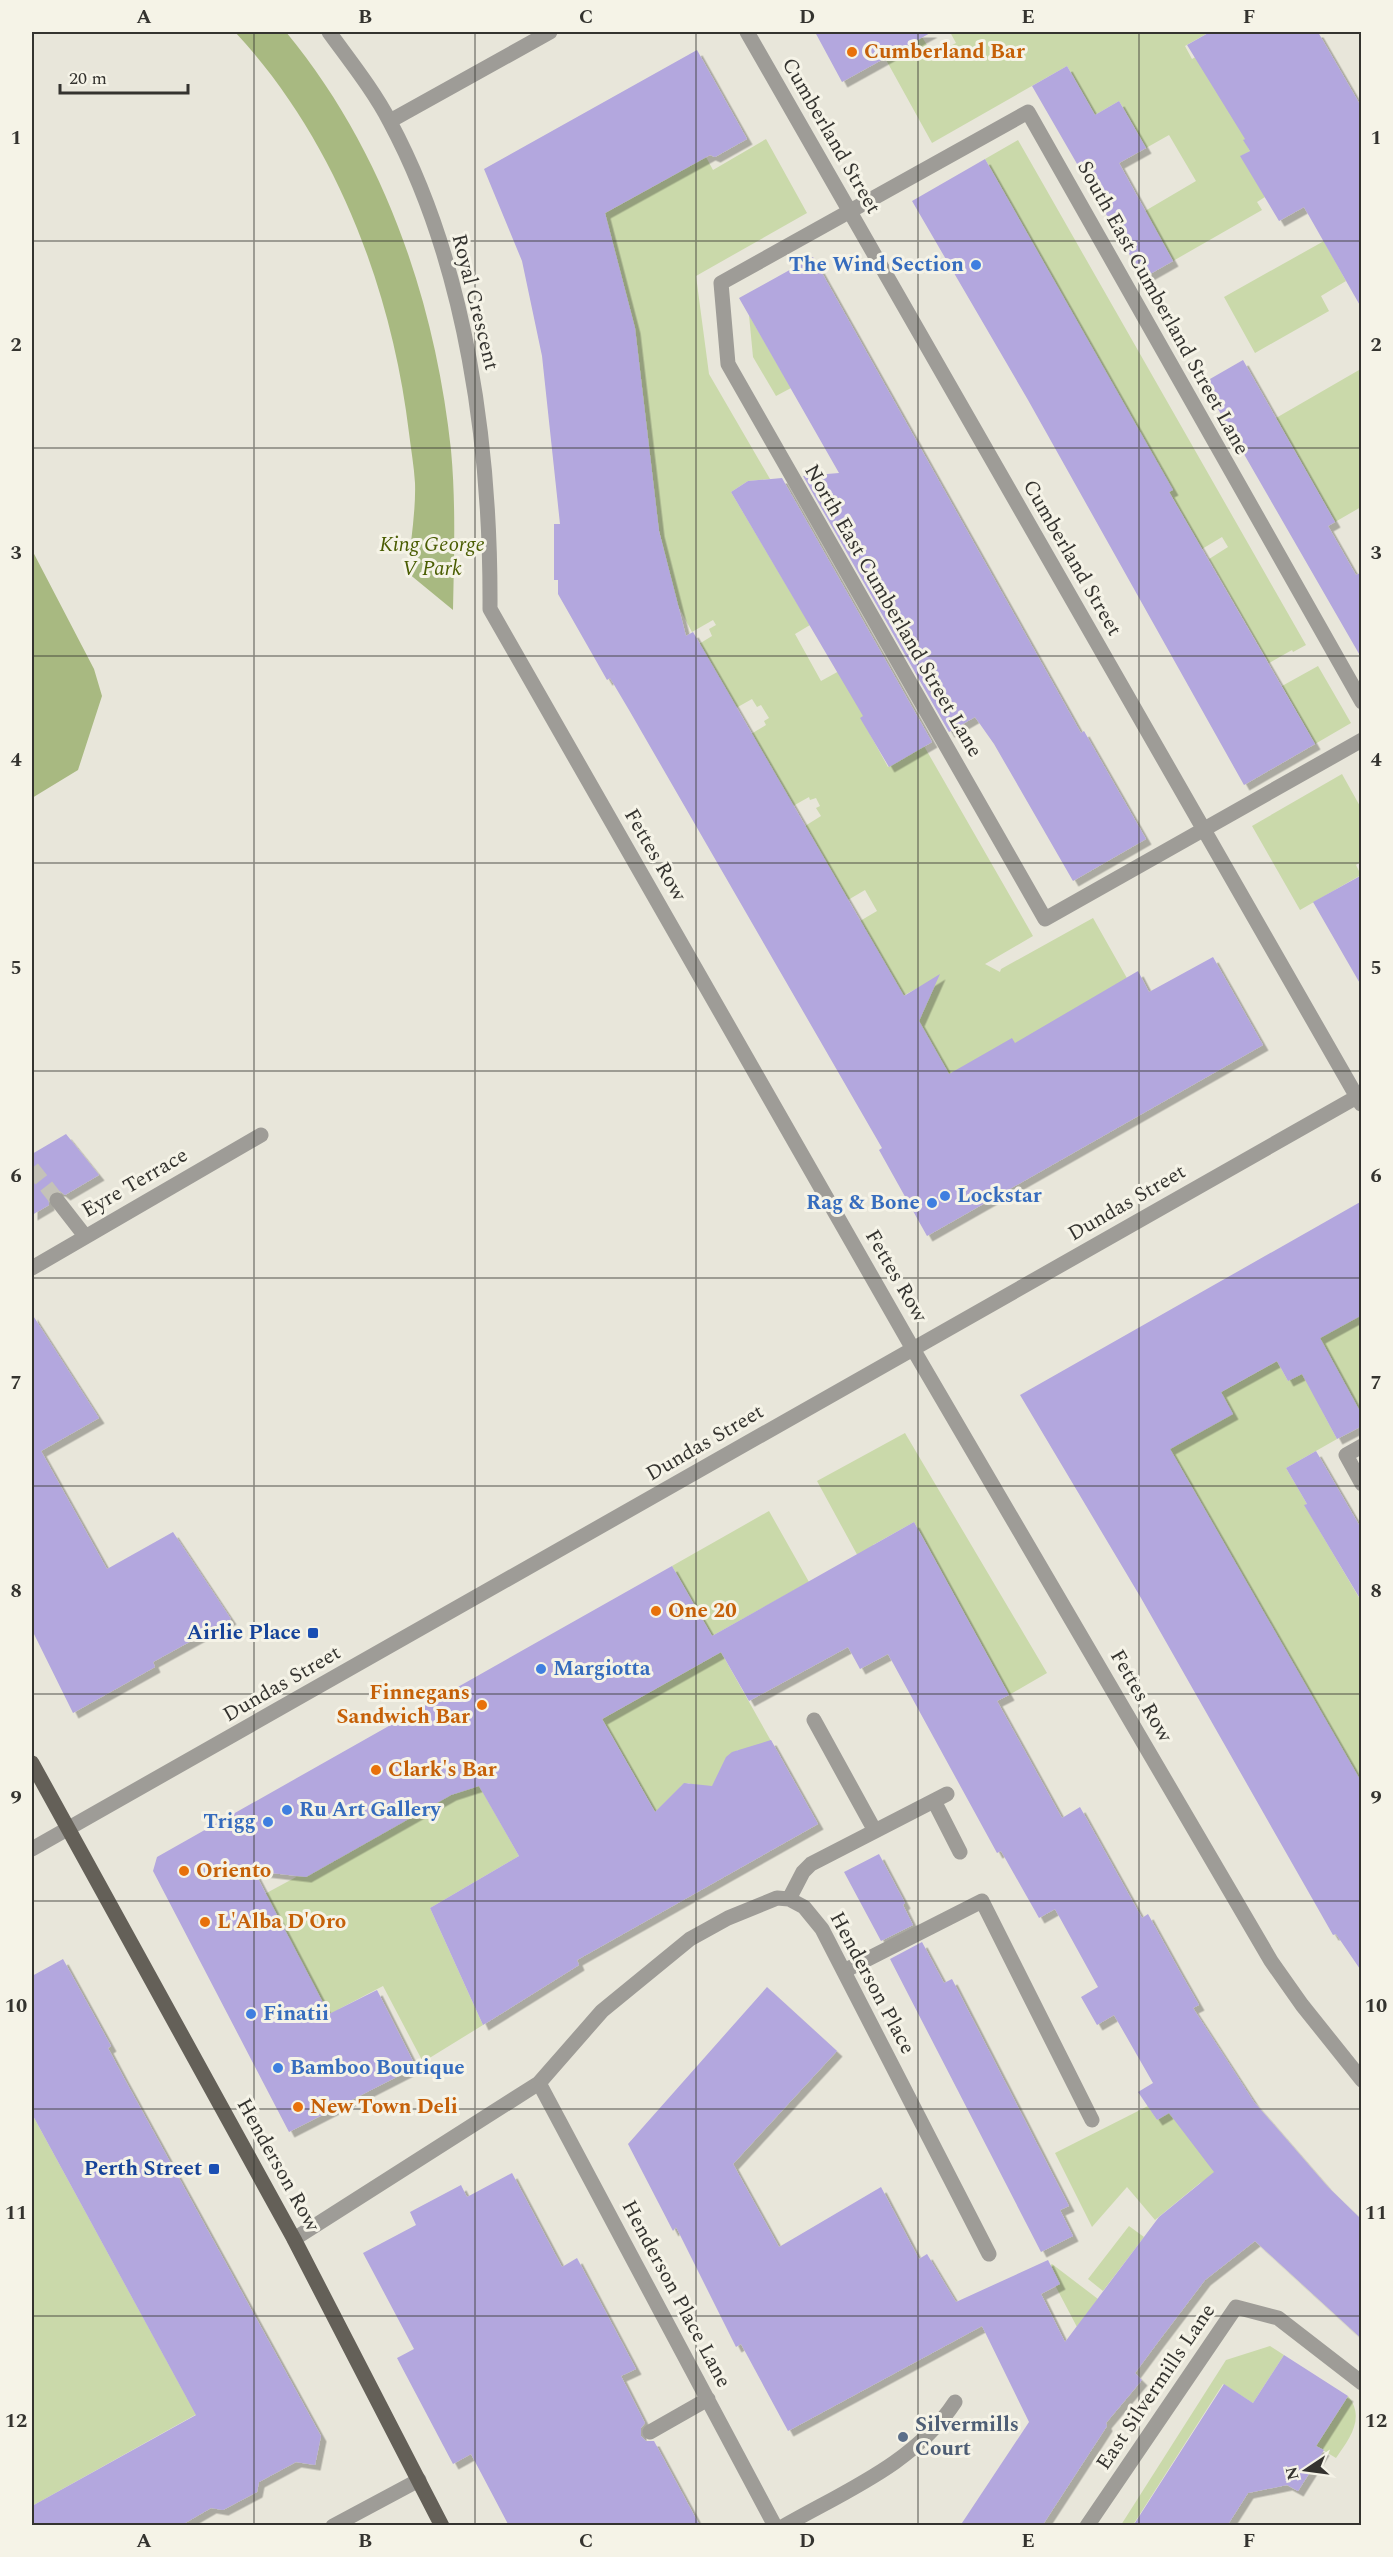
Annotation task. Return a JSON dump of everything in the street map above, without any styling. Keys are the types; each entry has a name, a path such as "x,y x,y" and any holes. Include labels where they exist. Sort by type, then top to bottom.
{"main road":[{"name":"Henderson Row","path":"32,1763 294,2239 442,2526"}],"street":[{"name":"Royal Crescent","path":"329,32 390,121 417,179 435,229 470,364 486,474 491,538 490,609"},
{"path":"390,121 550,32"},
{"name":"Cumberland Street","path":"747,32 1203,830 1360,1099"},
{"name":"South East Cumberland Street Lane","path":"850,212 1028,112 1362,702"},
{"name":"North East Cumberland Street Lane","path":"850,212 721,283 728,364 1045,919 1203,830"},
{"name":"Fettes Row","path":"490,609 913,1349 1271,1961 1302,2005 1362,2080"},
{"path":"1203,830 1362,740"},
{"name":"Dundas Street","path":"32,1849 913,1349 1360,1099"},
{"name":"Eyre Terrace","path":"32,1268 261,1135"},
{"path":"57,1200 85,1236"},
{"path":"1362,1446 1346,1455 1362,1484"},
{"path":"814,1719 875,1831"},
{"path":"294,2239 539,2083 602,2011 690,1939 766,1901 789,1899 803,1872 811,1864 940,1798 960,1852"},
{"name":"Henderson Place","path":"789,1899 804,1907 814,1918 844,1971 988,2254"},
{"path":"844,1971 982,1901 1092,2120"},
{"name":"Henderson Place Lane","path":"539,2083 775,2526"},
{"name":"East Silvermills Lane","path":"1087,2526 1236,2307 1278,2318 1362,2383"},
{"path":"650,2433 708,2400"},
{"path":"784,2526 902,2458 933,2431 955,2402"},
{"path":"333,2526 419,2480"}],"green space":[{"name":"King George V Park","path":"235,32 286,32 320,77 350,126 377,176 399,229 432,338 451,450 454,490 453,610 408,573 415,483 401,379 389,325 373,271 330,168 302,120 270,74"},
{"path":"950,32 1204,32 1206,34 1185,46 1192,59 1213,47 1261,130 1244,140 1250,151 1241,156 1265,197 1257,202 1262,210 1173,261 1145,211 1196,181 1169,135 1146,148 1119,101 1095,115 1067,66 932,143 885,58 922,37 933,55 956,43"},
{"path":"766,139 807,213 696,276 709,374 770,479 748,481 731,492 810,625 795,634 821,681 870,654 896,698 861,718 888,767 924,746 1033,936 985,964 1000,972 1001,969 1093,918 1141,1003 956,1086 910,1008 921,986 903,996 860,921 877,911 865,890 848,900 805,826 821,816 816,808 820,806 816,798 810,800 809,797 793,806 751,734 766,725 764,721 769,718 761,705 757,707 752,699 736,708 699,644 712,636 709,629 716,625 713,620 692,632 676,602 659,531 605,213 706,157 713,170"},
{"path":"1018,140 1306,645 1269,663 1209,559 1228,547 1222,537 1202,549 1169,492 1172,490 985,159"},
{"path":"1324,241 1346,281 1321,296 1329,311 1255,353 1224,297"},
{"path":"749,315 791,388 776,396 753,357"},
{"path":"1359,370 1362,375 1361,507 1335,522 1276,418"},
{"path":"32,550 94,669 102,696 78,770 32,798"},
{"path":"1318,666 1351,723 1315,744 1282,686"},
{"path":"1342,774 1361,808 1361,861 1356,865 1361,875 1300,910 1252,826"},
{"path":"1361,1315 1361,1415 1320,1407 1337,1439 1286,1468 1307,1504 1305,1506 1361,1601 1361,1783 1179,1465 1169,1458 1162,1415 1221,1392 1277,1361 1288,1381 1290,1354"},
{"path":"905,1433 1047,1673 1009,1695 914,1522 873,1545 875,1551 860,1560 817,1481"},
{"path":"769,1511 809,1582 712,1636 672,1566"},
{"path":"721,1652 780,1757 738,1750 727,1757 723,1765 731,1785 703,1788 688,1783 681,1786 662,1824 602,1719"},
{"path":"476,1780 519,1856 430,1908 483,2025 423,2062 383,1986 339,2009 329,2023 261,1896"},
{"path":"1148,2106 1157,2120 1171,2111 1219,2174 1200,2183 1155,2220 1127,2187 1092,2227 1055,2153"},
{"path":"32,2114 187,2398 215,2408 195,2415 32,2506"},
{"path":"1129,2226 1144,2237 1103,2291 1088,2279"},
{"path":"1052,2264 1098,2299 1077,2327 1046,2268"},
{"path":"1270,2346 1284,2355 1253,2403 1223,2384 1133,2525 1121,2525 1226,2360"},
{"path":"1348,2396 1356,2412 1356,2420 1350,2436 1336,2458 1316,2446"}],"building":[{"path":"815,32 932,32 842,82"},
{"path":"1210,32 1318,32 1362,108 1362,309 1304,207 1279,221 1240,156 1250,151 1243,140 1245,139 1187,45"},
{"path":"697,50 747,139 715,157 710,155 605,213 635,328 659,531 686,636 693,632 904,996 940,974 919,1021 949,1074 1012,1038 1015,1043 1138,971 1149,992 1213,957 1263,1045 927,1236 879,1150 882,1148 629,710 610,678 607,680 558,594 558,580 554,580 554,524 560,524 542,356 522,261 484,169"},
{"path":"1067,66 1095,115 1119,101 1146,148 1119,163 1173,261 1143,278 1032,86"},
{"path":"985,159 1173,490 1169,492 1315,744 1244,785 1028,400 912,201"},
{"path":"813,257 1081,733 1084,731 1146,839 1073,881 994,744 975,717 949,732 803,476 839,473 739,298"},
{"path":"1243,360 1335,522 1328,526 1356,575 1362,572 1362,659 1203,383"},
{"path":"782,478 932,742 889,767 860,718 863,716 731,492 748,481"},
{"path":"1362,875 1362,987 1313,902"},
{"path":"66,1134 99,1175 65,1195 60,1191 52,1192 48,1197 49,1205 32,1215 32,1154"},
{"path":"1362,1201 1362,1315 1320,1338 1362,1415 1362,1426 1337,1439 1302,1374 1288,1381 1277,1361 1221,1392 1233,1414 1170,1449 1362,1783 1362,1972 1336,1934 1333,1935 1141,1598 1020,1395"},
{"path":"32,1314 99,1418 41,1451 107,1569 173,1532 231,1619 153,1662 155,1667 73,1713 32,1630"},
{"path":"1316,1451 1362,1530 1362,1602 1304,1505 1307,1504 1286,1468"},
{"path":"914,1522 1009,1695 997,1701 1062,1818 1080,1807 1142,1918 1148,1914 1199,2005 1193,2008 1254,2102 1327,2186 1362,2220 1362,2339 1255,2241 1205,2280 1158,2342 1135,2373 1142,2380 1106,2423 1107,2426 1042,2526 960,2526 1029,2422 982,2326 788,2431 741,2344 736,2347 676,2227 673,2231 628,2144 767,1987 837,2051 733,2164 779,2247 881,2187 919,2259 927,2254 956,2302 1048,2260 1060,2284 1041,2294 1065,2342 1159,2217 1214,2172 1169,2113 1157,2120 1138,2092 1153,2083 1114,2015 1097,2025 1081,1997 1098,1987 1055,1909 1039,1918 1001,1851 997,1853 888,1654 860,1669 848,1647 749,1701 721,1652 602,1719 655,1812 684,1783 712,1786 726,1757 732,1752 771,1740 818,1824 577,1960 579,1965 483,2025 430,1908 519,1856 479,1786 451,1795 306,1877 254,1871 329,2014 377,1990 416,2067 289,2132 153,1871 157,1857 672,1566 712,1636"},
{"path":"879,1854 905,1903 903,1905 913,1925 881,1941 844,1872"},
{"path":"922,1942 944,1983 952,1979 1069,2206 1060,2210 1073,2236 1041,2252 890,1959"},
{"path":"63,1959 111,2046 108,2048 124,2078 321,2436 315,2465 296,2462 259,2482 257,2492 223,2510 211,2508 180,2526 32,2526 32,2506 196,2415 32,2114 32,1976"},
{"path":"512,2173 562,2267 577,2258 636,2369 621,2376 645,2423 641,2428 641,2436 646,2441 654,2441 700,2526 509,2526 471,2454 453,2464 397,2358 414,2349 363,2253 416,2225 410,2212 461,2185 467,2197"},
{"path":"1284,2355 1348,2396 1316,2446 1324,2450 1298,2491 1287,2485 1248,2493 1227,2526 1133,2526 1224,2384 1253,2403"}],"tunnel":[{"path":"32,1168 57,1200"}],"place":[{"name":"Cumberland Bar","path":"852,52"},
{"name":"The Wind Section","path":"976,265"},
{"name":"Lockstar","path":"945,1196"},
{"name":"Rag & Bone","path":"932,1203"},
{"name":"One 20","path":"656,1611"},
{"name":"Airlie Place","path":"313,1633"},
{"name":"Margiotta","path":"541,1669"},
{"name":"Finnegans Sandwich Bar","path":"482,1705"},
{"name":"Clark's Bar","path":"376,1770"},
{"name":"Ru Art Gallery","path":"287,1810"},
{"name":"Trigg","path":"268,1822"},
{"name":"Oriento","path":"184,1871"},
{"name":"L'Alba D'Oro","path":"205,1922"},
{"name":"Finatii","path":"251,2014"},
{"name":"Bamboo Boutique","path":"278,2068"},
{"name":"New Town Deli","path":"298,2107"},
{"name":"Perth Street","path":"214,2169"},
{"name":"Silvermills Court","path":"903,2437"}]}
